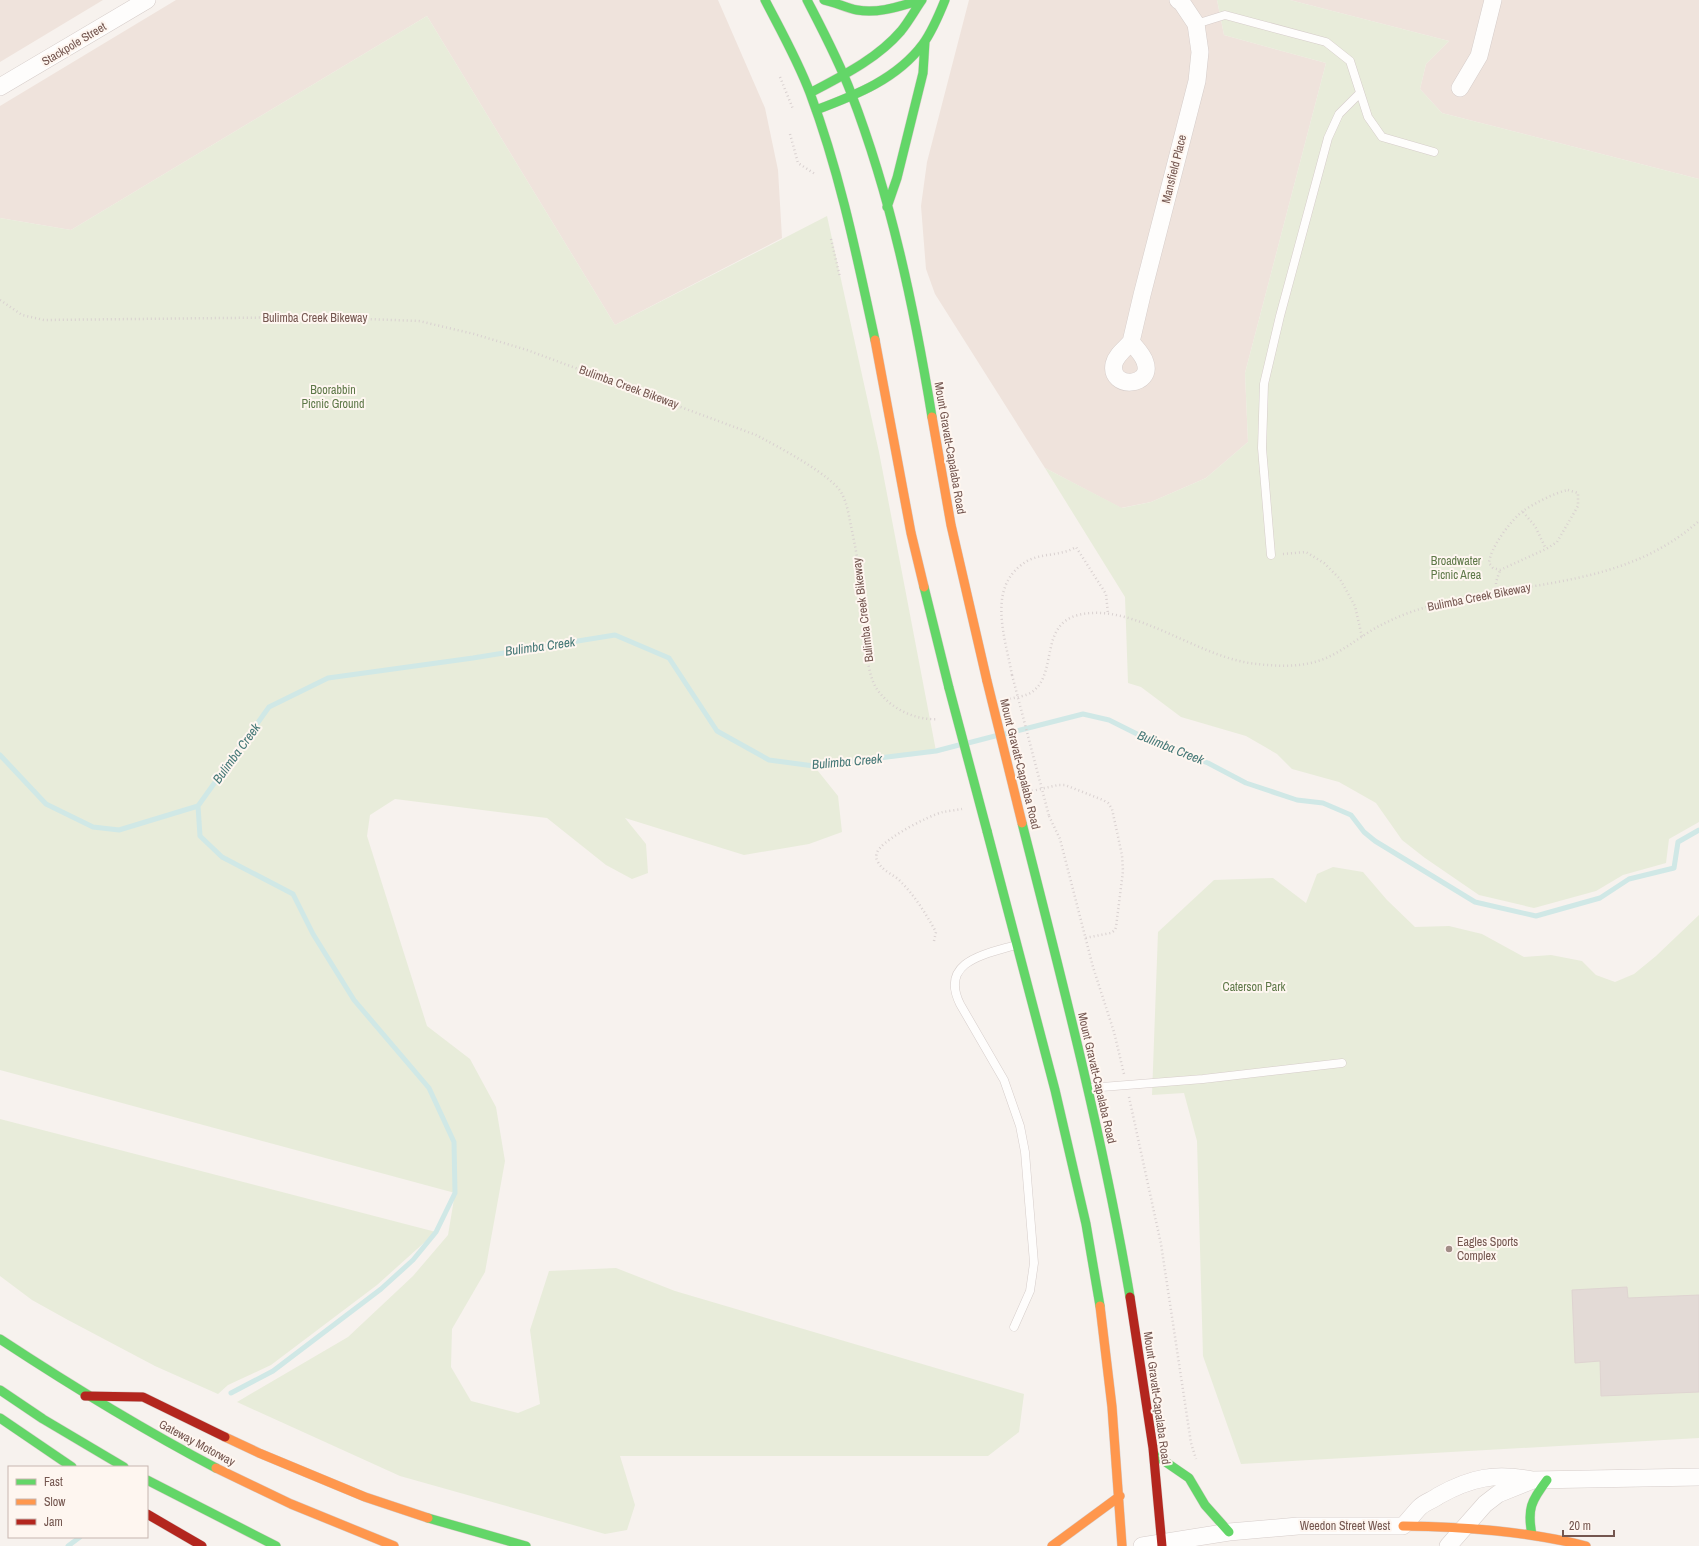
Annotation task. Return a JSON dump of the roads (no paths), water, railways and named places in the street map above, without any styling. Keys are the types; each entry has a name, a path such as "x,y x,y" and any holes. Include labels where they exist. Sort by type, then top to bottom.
{"main road":[{"path":"765,0 794,56 810,93 835,171 857,256 877,347 911,533 949,688 1070,1149 1085,1221 1107,1354 1120,1496 1122,1546"},
{"name":"Mount Gravatt-Capalaba Road","path":"807,0 821,25 844,75 867,137 888,207 912,308 941,471 963,581 1088,1088 1128,1283 1154,1454 1162,1544"},
{"path":"824,0 843,7 868,11 882,10 922,0"},
{"path":"810,93 844,75 876,54 901,30 922,0"},
{"path":"816,110 879,84 906,64 933,29 944,0"},
{"path":"888,207 897,178 923,73 925,41"},
{"name":"Gateway Motorway","path":"0,1339 85,1396 160,1439 277,1497 394,1546"},
{"path":"0,1390 44,1419 122,1466"},
{"path":"85,1396 144,1397 259,1453 365,1497 416,1515 526,1546"},
{"path":"0,1418 71,1466"},
{"path":"1154,1454 1189,1478 1205,1505 1229,1532"},
{"path":"1532,1535 1528,1516 1529,1508 1540,1480"},
{"path":"148,1481 276,1546"},
{"path":"1052,1546 1120,1496"},
{"path":"148,1515 202,1546"},
{"path":"1403,1526 1463,1527 1532,1535 1586,1546"}],"street":[{"name":"Stackpole Street","path":"0,87 147,0"},
{"name":"Mansfield Place","path":"1131,342 1197,81 1200,52 1196,24 1182,2 1178,0"},
{"path":"1460,88 1479,56 1493,0"},
{"name":"Weedon Street West","path":"1142,1546 1162,1544 1229,1532 1298,1526 1403,1526 1420,1506 1463,1484 1493,1476 1511,1476 1540,1480 1699,1477"},
{"name":"Weedon Street West","path":"1448,1546 1480,1509 1498,1494 1540,1480"}],"lane":[{"path":"1196,24 1225,15 1326,42 1350,61 1368,117 1382,137 1434,152"},
{"path":"1271,555 1262,448 1264,384 1280,316 1328,138 1339,114 1360,93"},
{"path":"1014,1327 1030,1291 1034,1263 1025,1152 1020,1126 1004,1080 956,996 955,980 960,968 971,959 1017,944"},
{"path":"1088,1088 1203,1079 1342,1063"}],"waterway":[{"name":"Bulimba Creek","path":"0,755 46,804 93,827 119,830 198,806 269,707 328,678 473,658 615,635 669,658 717,731 769,760 814,766 936,751 959,745"},
{"name":"Bulimba Creek","path":"1005,734 1083,714 1109,720 1151,741 1208,763 1246,783 1297,800 1323,803 1351,815 1364,832 1375,841 1475,902 1536,916 1600,898 1629,879 1674,868 1678,842 1699,830"},
{"name":"Bulimba Creek","path":"968,743 995,736"},
{"path":"198,806 200,836 222,857 293,894 313,934 354,1000 429,1088 454,1142 455,1193 436,1232 413,1260 381,1289 273,1371 231,1393"},
{"path":"68,1546 79,1538"}],"place":[{"name":"Eagles Sports Complex","path":"1449,1249"}],"park label":[{"name":"Boorabbin Picnic Ground","path":"333,397"},
{"name":"Broadwater Picnic Area","path":"1456,568"},
{"name":"Caterson Park","path":"1254,987"}]}
